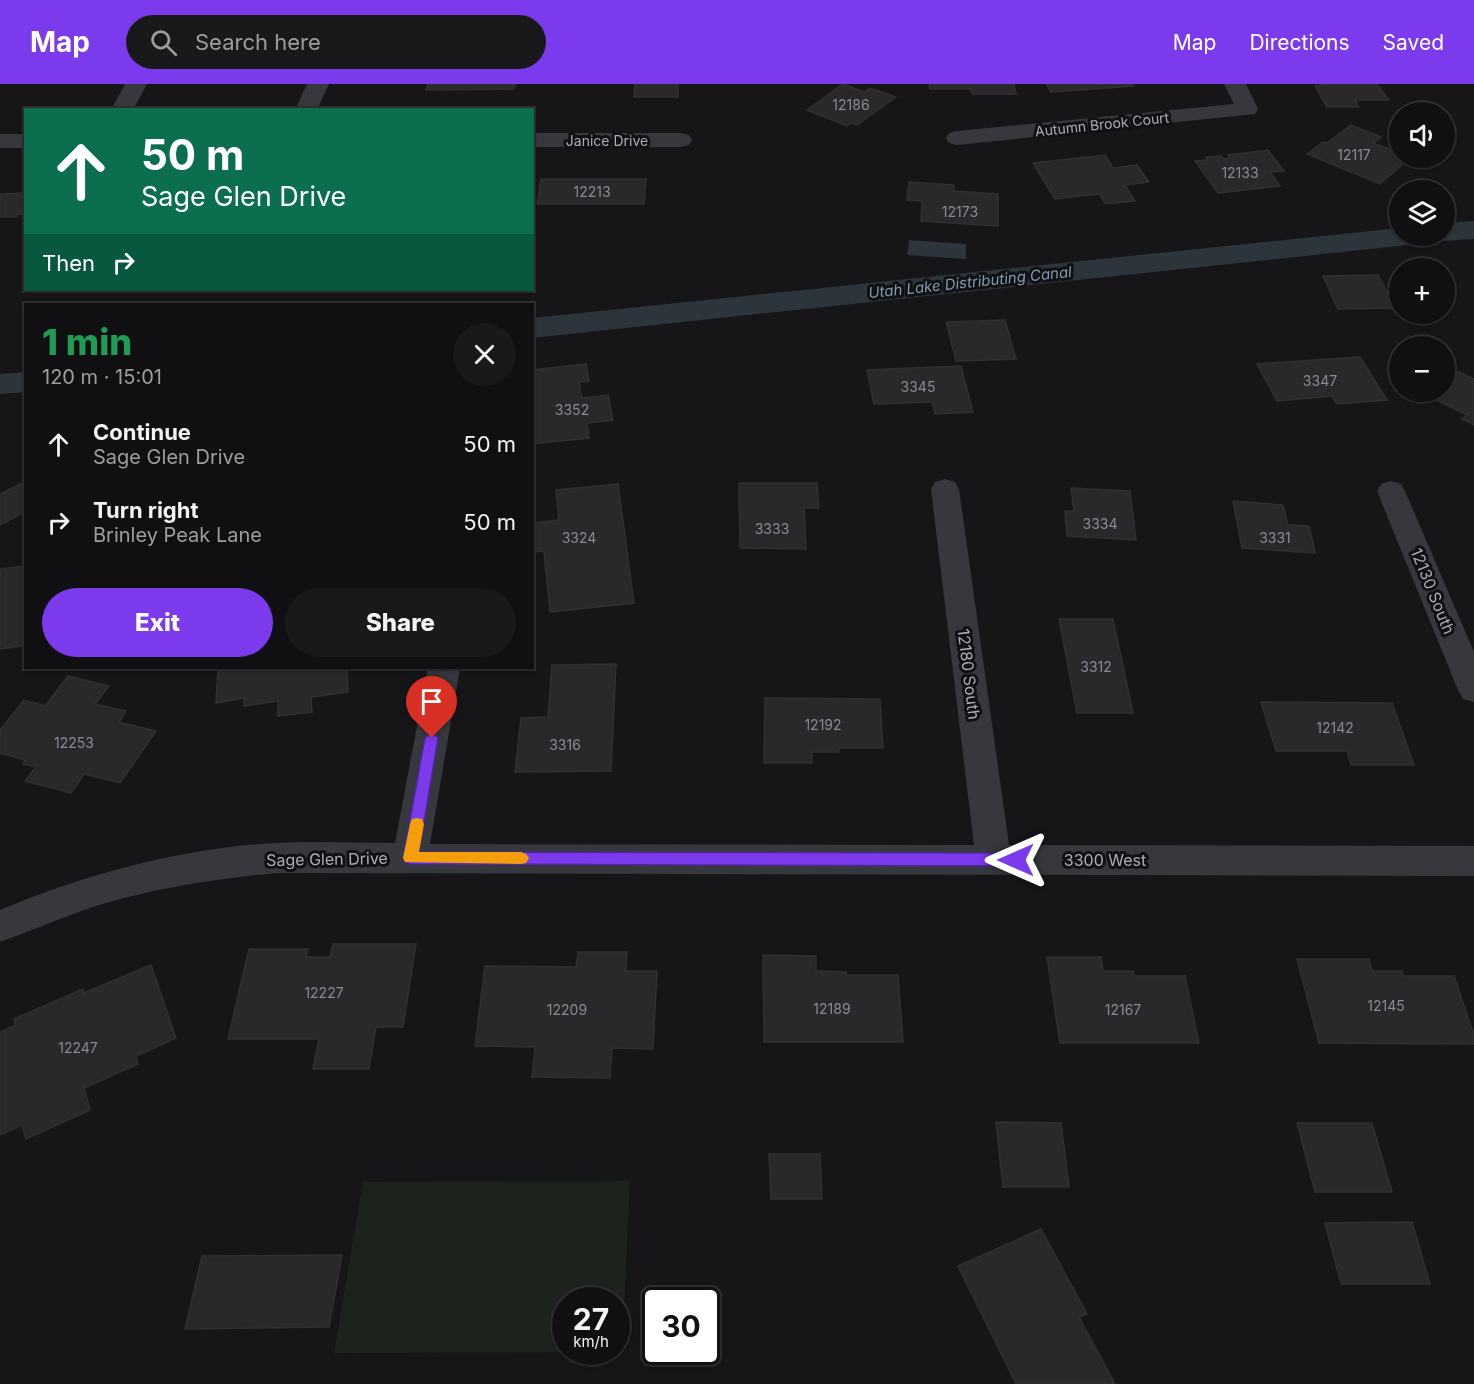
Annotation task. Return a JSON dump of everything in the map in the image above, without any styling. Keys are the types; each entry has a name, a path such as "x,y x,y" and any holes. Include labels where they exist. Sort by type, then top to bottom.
{"street":[{"path":"124,108 136,84"},
{"path":"307,108 318,84"},
{"name":"Autumn Brook Court","path":"957,138 1246,109 1236,84"},
{"name":"Janice Drive","path":"534,140 681,140"},
{"path":"0,141 24,141"},
{"name":"12180 South","path":"945,489 993,860"},
{"name":"12130 South","path":"1391,491 1474,690"},
{"path":"410,858 444,669"},
{"name":"Sage Glen Drive","path":"0,926 80,895 179,869 276,858 699,859"},
{"name":"3300 West","path":"699,859 1474,861"}],"shaded area":[{"path":"909,240 966,244 966,259 907,255"},
{"path":"630,1181 625,1287 552,1287 552,1352 334,1353 363,1182"}],"building":[{"path":"428,84 515,84 514,89 426,90"},
{"path":"635,84 678,84 678,97 634,97"},
{"path":"843,84 864,92 870,88 896,97 857,125 851,123 847,126 807,110"},
{"path":"929,84 1014,84 1016,94 972,94 971,89 930,89"},
{"path":"1046,84 1132,84 1133,86 1051,92"},
{"path":"1320,84 1377,84 1389,100 1355,100 1359,107 1327,107 1315,86 1321,86"},
{"path":"1351,125 1381,137 1373,143 1389,149 1389,168 1398,168 1380,184 1307,154 1323,142 1327,143"},
{"path":"1268,150 1284,171 1270,172 1280,186 1218,193 1195,161 1208,160 1206,157 1221,156 1223,159 1230,158 1228,155"},
{"path":"1105,155 1113,168 1137,165 1149,182 1125,185 1135,201 1106,204 1099,194 1055,199 1033,163"},
{"path":"541,179 646,179 644,204 537,204"},
{"path":"909,182 954,185 954,191 998,194 998,226 921,221 922,201 907,200"},
{"path":"24,193 24,214 18,214 16,217 0,217 0,194"},
{"path":"1378,275 1389,296 1389,308 1338,309 1323,276"},
{"path":"1005,320 1016,359 956,361 946,322"},
{"path":"1360,357 1387,400 1337,404 1332,396 1277,401 1257,364"},
{"path":"586,364 589,381 579,382 582,398 608,395 613,420 587,423 589,438 534,444 534,370"},
{"path":"961,366 973,412 935,414 932,402 874,404 867,370"},
{"path":"1455,370 1474,379 1474,425 1462,419 1467,415 1440,402 1455,402"},
{"path":"24,482 24,512 0,525 0,494"},
{"path":"739,483 817,483 819,508 804,508 806,549 740,548"},
{"path":"618,484 634,603 550,612 544,551 534,552 534,523 559,520 556,490"},
{"path":"1071,488 1130,491 1136,540 1067,536 1065,511 1074,511"},
{"path":"1233,501 1283,505 1288,525 1309,526 1315,553 1242,548"},
{"path":"24,566 24,645 0,649 0,569"},
{"path":"1059,619 1113,619 1133,713 1077,713"},
{"path":"616,664 611,771 515,772 521,718 548,717 552,665"},
{"path":"218,669 347,669 348,692 311,697 312,712 278,716 278,701 244,706 244,698 216,703"},
{"path":"68,676 109,686 95,704 126,711 119,722 156,731 120,783 84,774 71,793 25,781 36,767 23,764 25,760 0,753 0,730 24,700 45,706"},
{"path":"765,698 880,699 883,748 839,748 839,752 812,752 812,763 764,763"},
{"path":"1261,702 1392,703 1414,765 1351,765 1347,751 1276,751"},
{"path":"333,944 416,944 403,1027 376,1027 369,1069 313,1069 319,1039 228,1039 249,949 308,949 306,957 330,957"},
{"path":"578,952 627,952 626,971 657,971 653,1049 612,1048 610,1078 532,1077 535,1047 475,1046 485,966 576,967"},
{"path":"763,955 816,956 816,971 846,972 846,975 898,975 903,1042 764,1042"},
{"path":"1047,957 1101,957 1103,971 1133,971 1134,976 1185,976 1199,1043 1060,1043"},
{"path":"1297,959 1369,959 1372,971 1402,971 1403,976 1454,976 1474,1035 1474,1044 1319,1043"},
{"path":"151,965 176,1038 136,1056 138,1064 84,1088 90,1110 26,1139 22,1125 0,1135 0,1032 16,1025 14,1019 83,989 84,993"},
{"path":"996,1122 1061,1123 1069,1187 1003,1187"},
{"path":"1297,1123 1372,1123 1392,1192 1315,1192"},
{"path":"769,1154 820,1154 822,1199 771,1199"},
{"path":"1412,1222 1430,1284 1341,1284 1325,1223"},
{"path":"1041,1229 1087,1314 1079,1317 1115,1384 1016,1384 958,1266"},
{"path":"342,1255 329,1327 185,1329 202,1256"}],"waterway":[{"name":"Utah Lake Distributing Canal","path":"1455,231 1474,230"},
{"name":"Utah Lake Distributing Canal","path":"534,328 1389,238"},
{"name":"Utah Lake Distributing Canal","path":"0,384 24,382"}],"slow traffic":[{"path":"417,824 410,858 521,858"}],"route":[{"path":"432,738 410,858 1016,860"}]}
